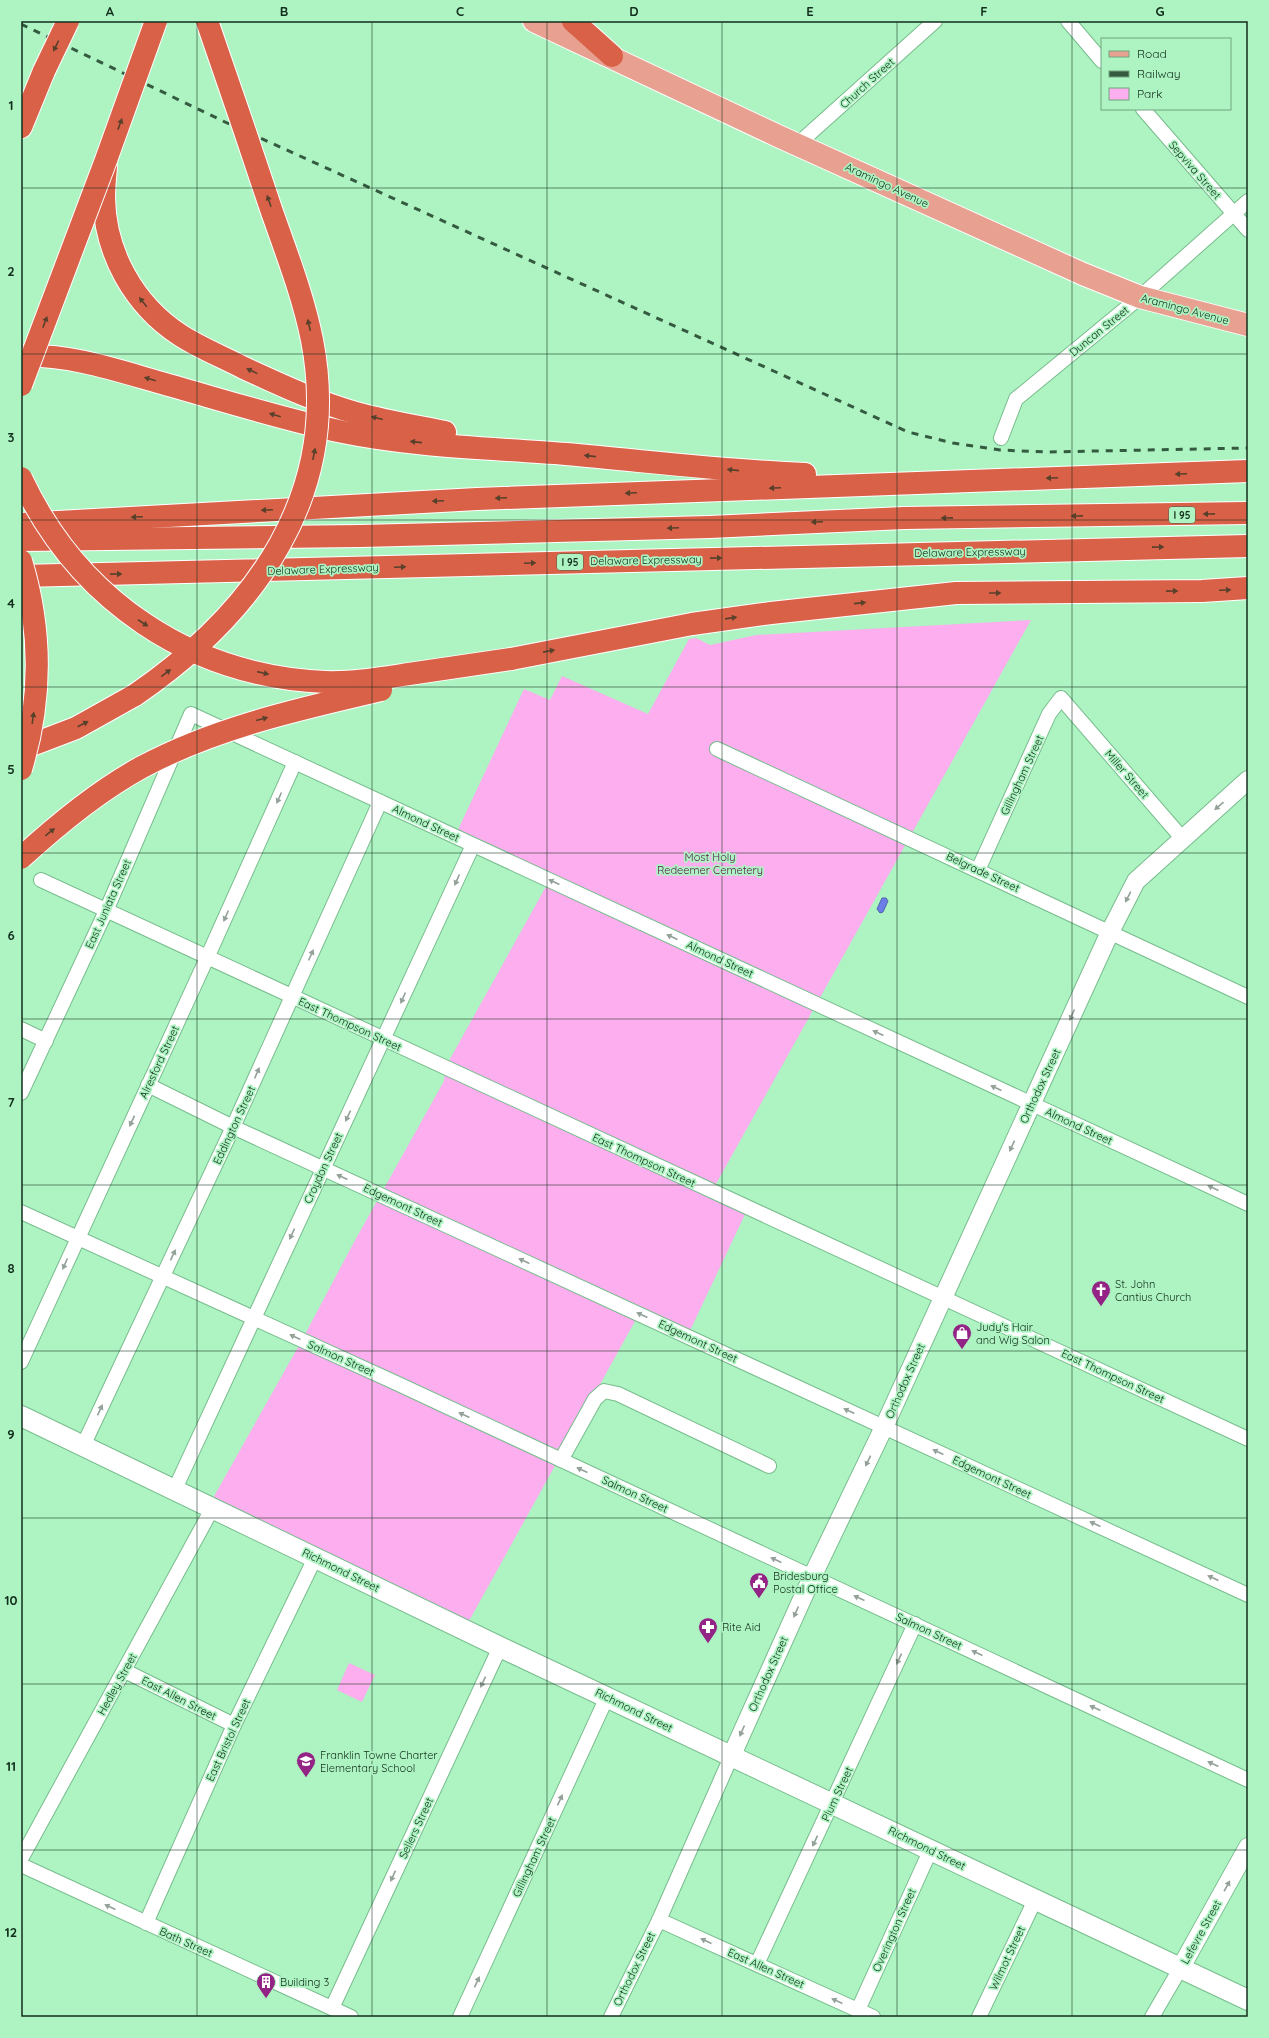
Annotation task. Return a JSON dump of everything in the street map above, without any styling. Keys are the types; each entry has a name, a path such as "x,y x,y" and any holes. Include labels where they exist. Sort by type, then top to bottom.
{"highway":[{"path":"21,127 44,71 68,21"},
{"path":"21,385 106,160 156,21"},
{"path":"21,749 76,728 135,695 178,664 202,643 237,605 261,574 278,548 292,522 310,473 315,450 318,422 317,381 307,315 207,21"},
{"path":"573,21 612,56"},
{"path":"21,103 44,71"},
{"path":"106,160 104,198 110,239 118,263 136,293 159,318 180,334 287,388 356,413 389,422 566,454"},
{"path":"21,356 54,357 100,365 305,424 346,433 432,444 566,454 746,472 982,480"},
{"path":"21,524 477,499 1248,471"},
{"path":"21,478 46,526 66,554 114,603 169,639 233,666 295,680 327,682 391,677 511,659 692,624 771,613 956,593 1118,592 1248,588"},
{"name":"I 95","path":"21,540 361,536 710,527 904,518 1248,513"},
{"name":"Delaware Expressway","path":"21,576 1248,546"},
{"path":"21,561 34,618 37,667 36,700 32,728 21,769"},
{"path":"21,858 48,834 110,787 141,768 209,737 253,722 293,711 511,659"}],"main road":[{"name":"Aramingo Avenue","path":"534,21 988,232 1140,297 1248,325"},
{"name":"Richmond Street","path":"21,1416 500,1647 931,1849 1035,1900 1248,2000"}],"street":[{"name":"Church Street","path":"798,144 935,21"},
{"path":"1068,21 1101,60"},
{"name":"Sepviva Street","path":"1144,110 1232,214 1248,230"},
{"name":"Duncan Street","path":"1001,438 1016,399 1140,297 1248,201"},
{"name":"Gillingham Street","path":"978,870 1049,714 1061,698 1072,710"},
{"name":"Miller Street","path":"1072,710 1182,838"},
{"name":"Almond Street","path":"192,714 1248,1204"},
{"name":"East Juniata Street","path":"21,1093 106,911 192,714"},
{"name":"Belgrade Street","path":"717,749 1248,997"},
{"name":"Alresford Street","path":"21,1362 207,958 295,762"},
{"name":"Orthodox Street","path":"611,2017 659,1920 730,1756 812,1576 884,1427 1110,932 1136,880 1248,780"},
{"name":"Eddington Street","path":"83,1446 233,1127 380,802"},
{"name":"Croydon Street","path":"174,1491 473,845"},
{"name":"East Thompson Street","path":"41,880 1248,1439"},
{"path":"21,1029 46,1041"},
{"name":"Edgemont Street","path":"148,1085 233,1127 1248,1595"},
{"name":"Salmon Street","path":"21,1212 812,1576 1248,1780"},
{"path":"561,1460 595,1399 604,1391 618,1394 769,1466"},
{"name":"Hedley Street","path":"21,1858 125,1671 212,1509"},
{"name":"East Bristol Street","path":"146,1924 234,1725 315,1558"},
{"name":"Plum Street","path":"757,1964 915,1624"},
{"name":"Sellers Street","path":"332,2008 500,1647"},
{"name":"East Allen Street","path":"125,1671 234,1725"},
{"name":"Gillingham Street","path":"460,2017 607,1697"},
{"name":"Lefevre Street","path":"1152,2017 1248,1847"},
{"name":"Overington Street","path":"858,2010 931,1849"},
{"name":"Bath Street","path":"21,1866 351,2017"},
{"name":"Wilmot Street","path":"979,2017 1035,1900"},
{"name":"East Allen Street","path":"659,1920 873,2017"}],"green space":[{"name":"Most Holy Redeemer Cemetery","path":"1031,620 712,1191 748,1208 687,1337 639,1314 464,1630 208,1507 302,1340 353,1244 444,1081 445,1068 549,881 455,836 524,689 550,700 562,676 648,714 689,639 696,638 710,645 756,635"},
{"path":"349,1663 375,1675 362,1702 337,1690"}],"water":[{"path":"882,898 886,898 888,901 883,912 880,913 877,909"}],"railway":[{"path":"21,24 225,122 908,432 953,443 1000,450 1047,452 1248,448"}],"place":[{"name":"St. John Cantius Church","path":"1101,1307"},
{"name":"Judy's Hair and Wig Salon","path":"962,1350"},
{"name":"Bridesburg Postal Office","path":"759,1599"},
{"name":"Rite Aid","path":"708,1644"},
{"name":"Franklin Towne Charter Elementary School","path":"306,1778"},
{"name":"Building 3","path":"266,1999"}]}
